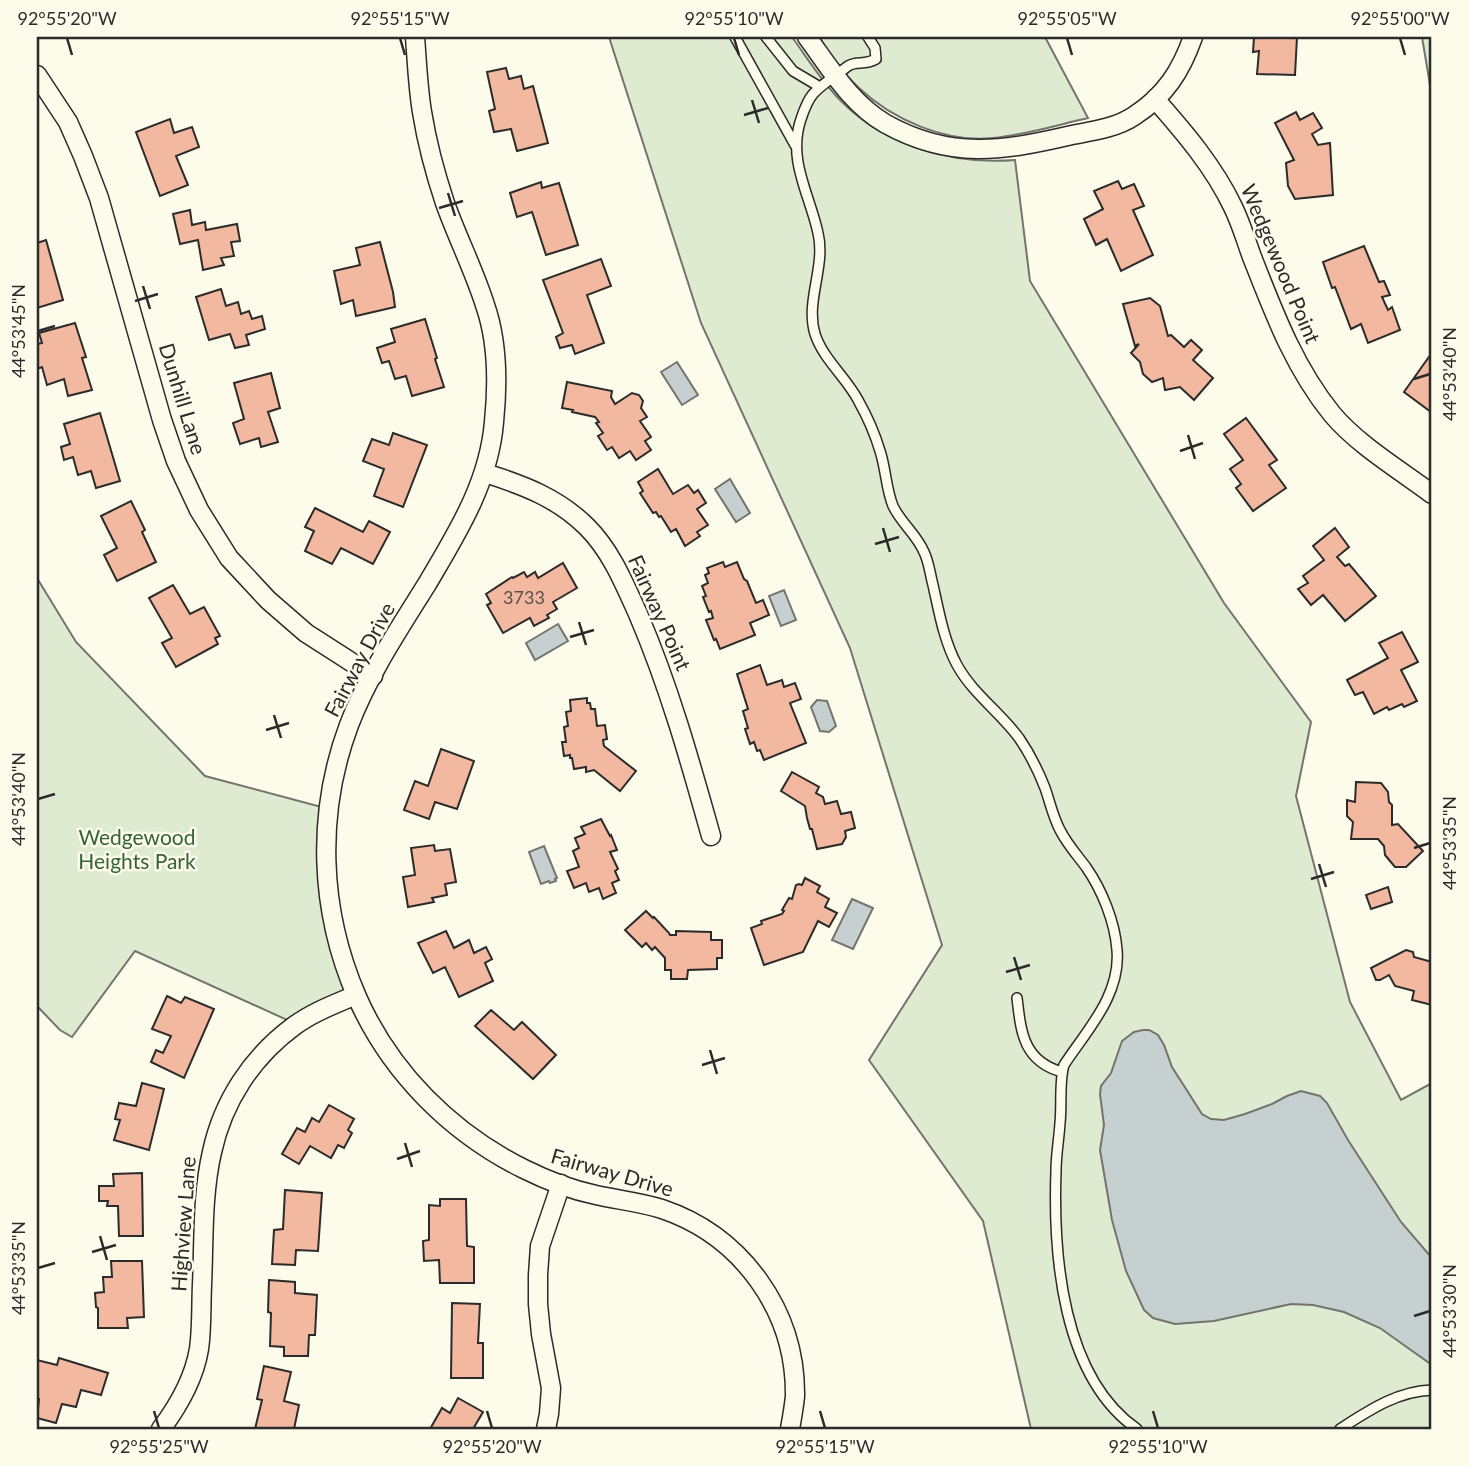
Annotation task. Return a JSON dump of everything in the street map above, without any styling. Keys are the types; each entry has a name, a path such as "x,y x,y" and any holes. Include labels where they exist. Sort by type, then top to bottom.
{"street":[{"name":"Fairway Drive","path":"415,37 422,110 430,153 445,202 486,308 494,345 497,384 494,429 485,473 474,500 350,721 337,762 330,800 326,880 332,918 356,995 376,1034 400,1069 427,1100 463,1131 494,1153 526,1170 591,1195 664,1210 693,1223 720,1239 744,1262 778,1311 786,1337 793,1366 795,1399 790,1429"},
{"path":"807,37 835,76 863,108 884,123 928,143 953,148 1003,149 1095,130 1133,117 1155,100 1173,80 1186,59 1194,37"},
{"name":"Dunhill Lane","path":"37,75 68,122 95,187 162,420 176,461 199,510 229,558 268,600 306,633 373,676"},
{"name":"Wedgewood Point","path":"1155,100 1202,154 1233,208 1275,317 1312,386 1333,415 1362,442 1432,494"},
{"name":"Fairway Point","path":"485,473 519,484 569,511 587,527 610,556 640,619 669,694 711,836"},
{"name":"Highview Lane","path":"160,1429 177,1408 192,1376 199,1348 206,1187 220,1122 234,1092 252,1066 274,1042 296,1024 356,995"},
{"path":"546,1429 551,1388 541,1334 538,1275 540,1246 561,1184"}],"lane":[{"path":"734,37 796,146"},
{"path":"766,37 793,71 820,88"},
{"path":"868,37 875,48 876,59 863,64 852,63 820,88 804,108 796,137 796,154 803,185 819,234 820,249 812,319 822,348 858,399 872,429 881,452 894,509 918,539 926,555 942,624 958,668 972,688 1017,736 1035,764 1060,831 1096,885 1115,930 1118,953 1111,989 1102,1009 1062,1072 1056,1169 1056,1237 1060,1285 1087,1370 1115,1412 1137,1429"},
{"path":"1017,998 1022,1032 1028,1049 1044,1065 1062,1072"},
{"path":"1340,1429 1386,1401 1432,1390"}],"green space":[{"path":"609,37 792,37 834,94 859,117 879,130 922,150 944,156 991,161 1015,160 1030,281 1224,603 1311,722 1296,796 1350,1002 1401,1100 1432,1083 1432,1429 1031,1429 983,1221 869,1060 942,945 850,648 701,323"},
{"path":"819,37 1045,37 1088,118 993,138 975,139 939,133 904,119 873,100 848,76"},
{"path":"1422,37 1432,37 1432,97"},
{"name":"Wedgewood Heights Park","path":"37,578 76,642 205,776 329,809 327,842 356,995 296,1024 135,951 72,1037 60,1030 37,1006"}],"shaded area":[{"path":"677,362 698,395 682,405 661,372"},
{"path":"730,479 750,513 736,522 715,489"},
{"path":"784,590 796,620 781,626 769,596"},
{"path":"558,624 568,641 535,660 526,643"},
{"path":"817,700 827,701 836,726 829,732 820,731 811,707"},
{"path":"544,846 557,878 556,881 541,884 529,852"},
{"path":"852,899 873,908 853,949 832,940"},
{"path":"1143,1030 1158,1035 1172,1067 1202,1114 1211,1119 1224,1120 1245,1114 1301,1091 1320,1096 1327,1103 1401,1222 1432,1258 1432,1365 1380,1328 1344,1312 1313,1305 1291,1304 1214,1321 1175,1324 1153,1318 1144,1310 1126,1271 1112,1220 1100,1150 1104,1125 1101,1086 1111,1073 1122,1041 1134,1032"}],"building":[{"path":"1254,37 1297,37 1295,75 1257,74 1259,51 1253,52"},
{"path":"506,68 509,79 521,76 524,89 533,86 548,143 517,151 511,129 494,132 489,111 495,109 487,72"},
{"path":"1296,112 1300,120 1313,113 1322,128 1312,134 1318,145 1330,143 1333,195 1295,199 1288,186 1286,163 1294,160 1275,123"},
{"path":"170,119 174,133 192,127 199,147 176,156 188,185 160,196 136,132"},
{"path":"1118,181 1122,189 1134,184 1144,206 1133,210 1153,255 1121,271 1107,239 1096,245 1084,219 1103,209 1094,191"},
{"path":"541,182 542,188 559,183 578,245 546,255 532,212 517,217 510,193"},
{"path":"190,210 192,225 205,222 206,230 237,224 240,241 231,242 234,256 221,258 224,265 203,270 198,240 180,244 173,214"},
{"path":"46,240 63,300 37,308 37,243"},
{"path":"380,242 395,307 356,316 353,300 341,304 334,271 360,265 356,248"},
{"path":"1364,246 1379,282 1384,281 1390,295 1382,297 1388,310 1392,307 1400,330 1368,343 1361,324 1351,329 1323,262"},
{"path":"601,259 611,286 587,295 604,343 575,354 572,345 560,348 556,337 563,333 543,280"},
{"path":"221,289 226,306 238,302 241,314 249,311 252,319 262,316 265,329 246,335 249,345 235,348 230,334 209,340 196,297"},
{"path":"1150,298 1160,306 1168,336 1171,335 1184,347 1191,340 1202,350 1193,360 1213,378 1194,400 1180,387 1165,390 1163,378 1152,382 1143,374 1140,362 1131,353 1139,344 1135,346 1123,304"},
{"path":"425,319 444,387 412,396 406,376 395,379 389,361 382,363 377,348 395,342 391,329"},
{"path":"75,323 86,357 82,358 92,390 68,396 64,379 47,385 42,367 37,369 37,344 42,343 39,333"},
{"path":"1432,355 1431,412 1404,392"},
{"path":"271,373 280,408 268,412 278,442 261,447 259,438 240,444 233,423 244,419 234,383"},
{"path":"567,382 612,391 611,397 615,404 632,393 639,395 643,401 641,408 647,417 640,421 651,437 645,441 651,450 636,460 630,451 619,458 612,447 607,450 598,436 603,433 595,417 562,408"},
{"path":"100,413 120,481 96,488 91,471 78,475 73,457 64,460 61,447 70,444 64,424"},
{"path":"1246,418 1277,460 1269,465 1286,488 1253,511 1236,488 1241,484 1230,469 1243,460 1224,434"},
{"path":"393,433 427,445 403,507 374,496 384,469 363,461 372,439 389,445"},
{"path":"658,469 673,494 688,485 694,493 698,490 706,503 697,509 708,525 697,532 700,536 685,546 676,529 671,532 661,516 653,513 640,493 643,491 638,482"},
{"path":"131,501 156,562 117,581 104,555 117,548 101,516"},
{"path":"315,508 363,532 369,521 390,532 373,564 341,548 332,564 305,551 314,531 305,527"},
{"path":"1335,528 1349,547 1337,557 1345,566 1349,564 1376,596 1345,621 1323,595 1311,605 1298,589 1308,583 1303,576 1324,560 1313,546"},
{"path":"723,562 725,567 737,562 756,603 763,600 769,615 750,623 755,635 720,649 706,620 713,618 703,597 706,596 702,586 708,583 705,575 709,573 707,568"},
{"path":"563,563 577,588 553,602 557,609 547,615 549,618 534,626 530,618 503,633 487,605 491,603 486,594 524,572 527,577 535,572 538,578"},
{"path":"173,585 190,614 204,607 220,636 215,638 218,644 176,667 162,643 172,638 149,598"},
{"path":"1402,632 1418,662 1401,670 1417,701 1389,710 1387,707 1374,714 1363,692 1355,695 1347,680 1388,658 1379,643"},
{"path":"760,665 767,685 782,680 784,687 795,683 801,699 790,703 806,743 764,760 754,742 750,744 745,729 748,728 743,711 748,709 737,674"},
{"path":"587,698 591,709 595,709 597,726 605,725 607,739 603,740 604,746 636,771 620,791 594,770 586,772 586,767 574,769 570,755 564,756 562,742 566,742 564,727 568,726 566,712 571,711 570,700"},
{"path":"441,749 474,761 457,809 435,802 429,819 404,810 415,781 428,786"},
{"path":"792,772 819,787 816,793 823,797 825,804 837,801 841,814 851,812 855,828 845,831 846,837 842,844 817,849 805,806 781,791"},
{"path":"1356,782 1381,783 1388,792 1392,805 1392,825 1398,824 1423,851 1406,867 1395,867 1385,855 1384,846 1378,839 1351,839 1353,822 1347,816 1347,800 1355,802"},
{"path":"601,819 617,850 610,852 618,869 615,871 619,880 612,883 616,893 603,899 599,888 589,892 586,883 574,888 567,871 579,867 573,851 579,848 575,838 585,834 581,827"},
{"path":"434,845 435,851 450,849 456,882 445,884 447,895 432,898 434,902 408,907 403,877 415,875 411,848"},
{"path":"805,878 820,886 817,892 829,899 825,907 837,913 829,927 818,921 803,952 764,965 751,928 762,924 761,921 782,914 789,898 792,899 796,885 802,885"},
{"path":"1388,887 1392,902 1371,909 1366,895"},
{"path":"646,911 670,935 676,935 676,931 711,932 711,940 722,940 722,958 717,958 717,969 688,970 687,979 671,979 671,970 665,970 665,958 655,947 652,950 646,943 642,947 625,930"},
{"path":"446,931 454,948 469,940 474,953 486,947 492,959 485,963 493,981 459,997 445,967 433,973 418,943"},
{"path":"1406,950 1413,952 1414,957 1432,962 1432,1005 1412,1000 1414,991 1395,986 1389,975 1376,980 1371,968"},
{"path":"167,996 181,1003 185,997 214,1009 184,1078 151,1062 156,1050 163,1053 171,1036 152,1029"},
{"path":"491,1010 514,1030 522,1022 556,1055 533,1079 475,1026"},
{"path":"142,1083 164,1089 149,1150 114,1140 120,1120 115,1119 119,1103 136,1106"},
{"path":"329,1105 354,1119 348,1130 352,1133 344,1148 338,1145 331,1158 310,1146 299,1164 282,1154 297,1128 305,1132 312,1118 319,1122"},
{"path":"142,1173 143,1236 119,1236 118,1206 107,1206 108,1201 99,1201 99,1186 114,1186 113,1174"},
{"path":"285,1190 322,1193 318,1251 296,1250 295,1265 272,1264 274,1230 283,1229"},
{"path":"440,1199 466,1199 467,1246 474,1247 474,1283 440,1283 439,1260 424,1261 423,1241 429,1240 429,1205 440,1206"},
{"path":"111,1261 142,1261 144,1317 127,1318 128,1328 98,1328 95,1293 104,1292 103,1277 112,1277"},
{"path":"269,1280 295,1282 295,1293 317,1295 315,1335 309,1335 308,1356 284,1356 284,1347 270,1346"},
{"path":"452,1303 480,1304 478,1343 483,1343 483,1378 451,1378"},
{"path":"59,1358 108,1373 101,1395 81,1390 76,1407 62,1404 56,1423 37,1418 37,1360 57,1365"},
{"path":"264,1366 291,1372 284,1401 299,1405 294,1429 255,1429 262,1400 257,1399"},
{"path":"458,1398 483,1412 473,1429 430,1429 442,1408 450,1413"}]}
